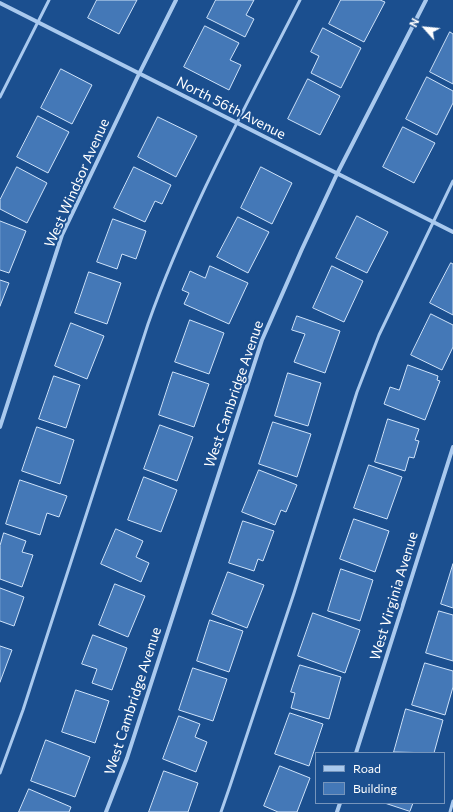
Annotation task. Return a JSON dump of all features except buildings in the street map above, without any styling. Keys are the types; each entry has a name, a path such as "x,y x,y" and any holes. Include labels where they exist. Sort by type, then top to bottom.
{"street":[{"name":"West Windsor Avenue","path":"0,427 62,235 176,0"},
{"name":"West Cambridge Avenue","path":"106,812 126,758 262,340 337,174 426,0"},
{"name":"North 56th Avenue","path":"0,3 453,232"},
{"name":"West Virginia Avenue","path":"356,752 453,447"}],"lane":[{"path":"0,97 49,0"},
{"path":"0,773 23,710 159,291 180,241 237,123 300,0"},
{"path":"220,812 233,779 294,593 357,392 379,335 432,222 453,182"},
{"path":"450,812 453,801"}]}
